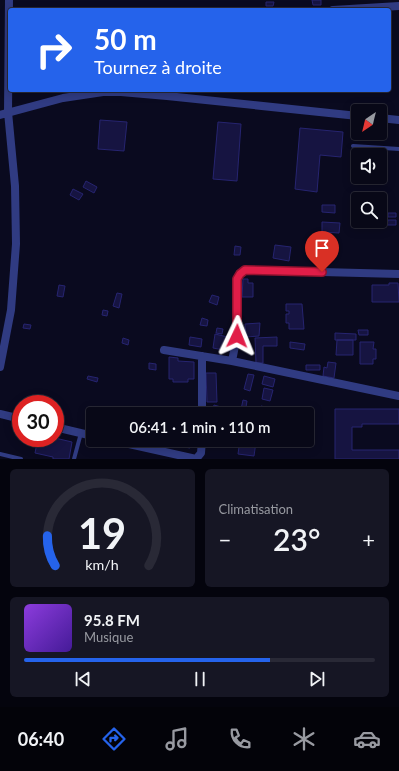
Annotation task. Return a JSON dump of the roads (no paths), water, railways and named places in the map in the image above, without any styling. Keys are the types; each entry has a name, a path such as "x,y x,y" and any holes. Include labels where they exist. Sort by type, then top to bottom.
{"street":[{"path":"366,8 399,6"},
{"path":"0,367 11,310 16,244 15,186 4,113 8,56"},
{"path":"4,113 63,98 103,92 121,92 351,115"},
{"path":"387,119 399,120"},
{"path":"232,361 238,325 237,279 242,272 253,270 399,274"},
{"path":"164,350 232,361 399,396"},
{"path":"202,356 202,407"},
{"path":"0,414 12,417"},
{"path":"64,429 86,434"},
{"path":"140,447 196,459 201,453 201,447"}],"lane":[{"path":"353,146 399,149"},
{"path":"74,459 81,433"},
{"path":"0,454 21,459"}]}
